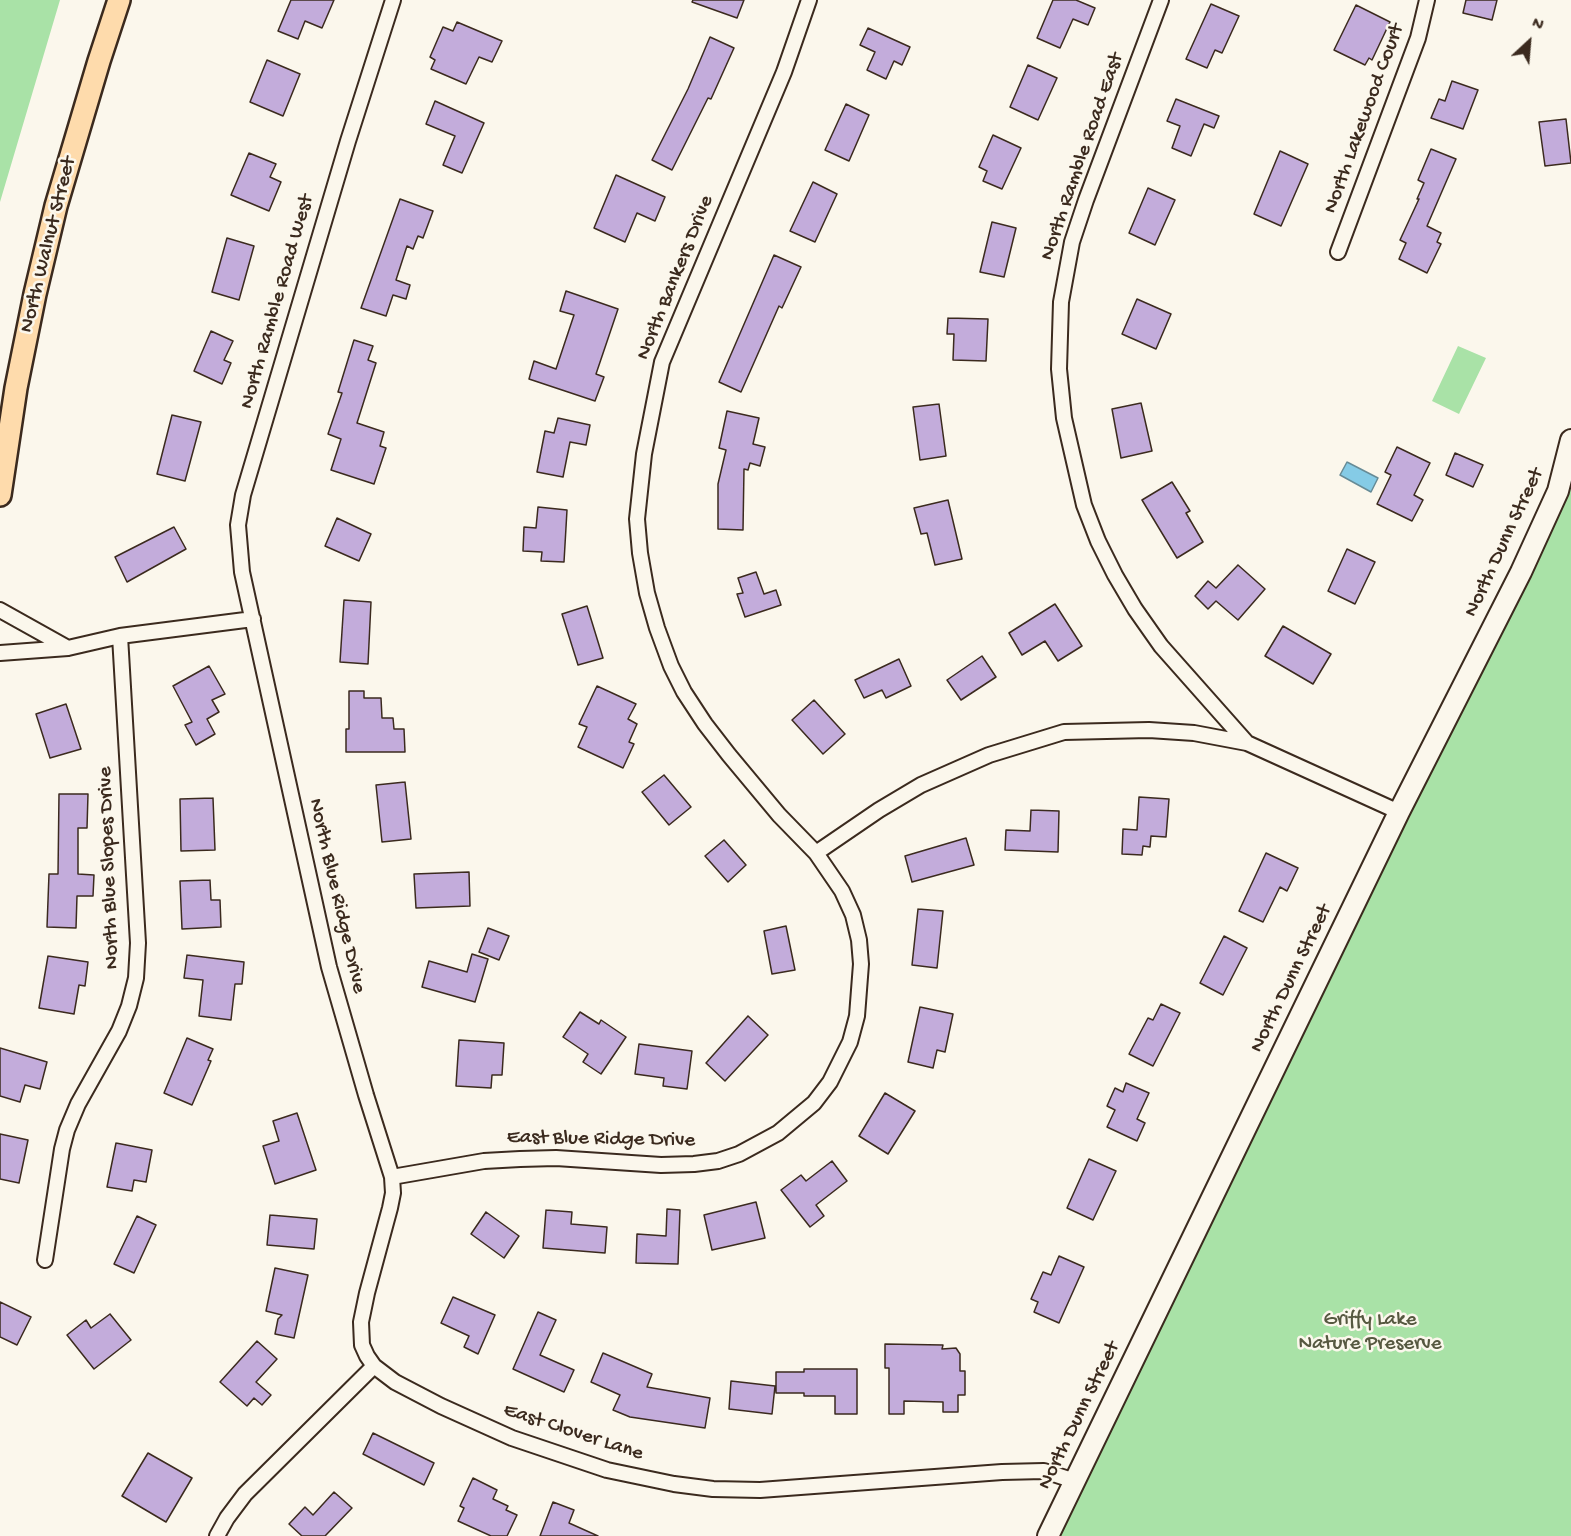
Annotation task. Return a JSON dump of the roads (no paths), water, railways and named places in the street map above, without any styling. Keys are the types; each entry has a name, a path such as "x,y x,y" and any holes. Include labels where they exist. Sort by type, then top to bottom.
{"main road":[{"name":"North Walnut Street","path":"0,495 16,388 56,206 119,0"}],"street":[{"name":"North Ramble Road West","path":"253,620 239,547 238,525 243,495 348,141 393,0"},
{"name":"North Bankers Drive","path":"808,0 784,72 662,362 644,454 638,519 640,553 647,593 664,647 684,692 729,755 779,815 816,853"},
{"name":"North Ramble Road East","path":"1161,0 1072,243 1060,313 1059,369 1064,418 1084,505 1098,541 1120,584 1161,646 1247,743"},
{"name":"North Lakewood Court","path":"1338,252 1418,38 1427,0"},
{"name":"North Dunn Street","path":"1048,1536 1399,812 1545,520 1561,482 1571,440"},
{"path":"0,610 68,648"},
{"path":"0,653 68,648 120,636 253,620"},
{"name":"North Blue Ridge Drive","path":"253,620 328,967 392,1177"},
{"name":"North Blue Slopes Drive","path":"45,1260 67,1130 78,1104 119,1031 129,1006 136,978 138,943 120,636"},
{"path":"816,853 879,810 942,775 989,755 1064,732 1149,730 1194,733 1247,743 1399,812"},
{"name":"East Blue Ridge Drive","path":"392,1177 484,1161 520,1159 556,1158 661,1165 694,1164 718,1161 739,1154 778,1133 814,1103 831,1083 850,1042 858,1007 861,964 859,940 853,915 842,891 816,853"},
{"path":"217,1536 226,1518 245,1494 374,1366 362,1345 361,1322 390,1208 393,1193 392,1177"},
{"name":"East Clover Lane","path":"374,1366 405,1387 480,1425 512,1438 607,1470 674,1484 713,1489 770,1490 1002,1472 1044,1471 1075,1481"}],"water":[{"path":"1347,462 1378,478 1371,492 1340,475"}],"park label":[{"name":"Griffy Lake Nature Preserve","path":"1370,1333"}]}
